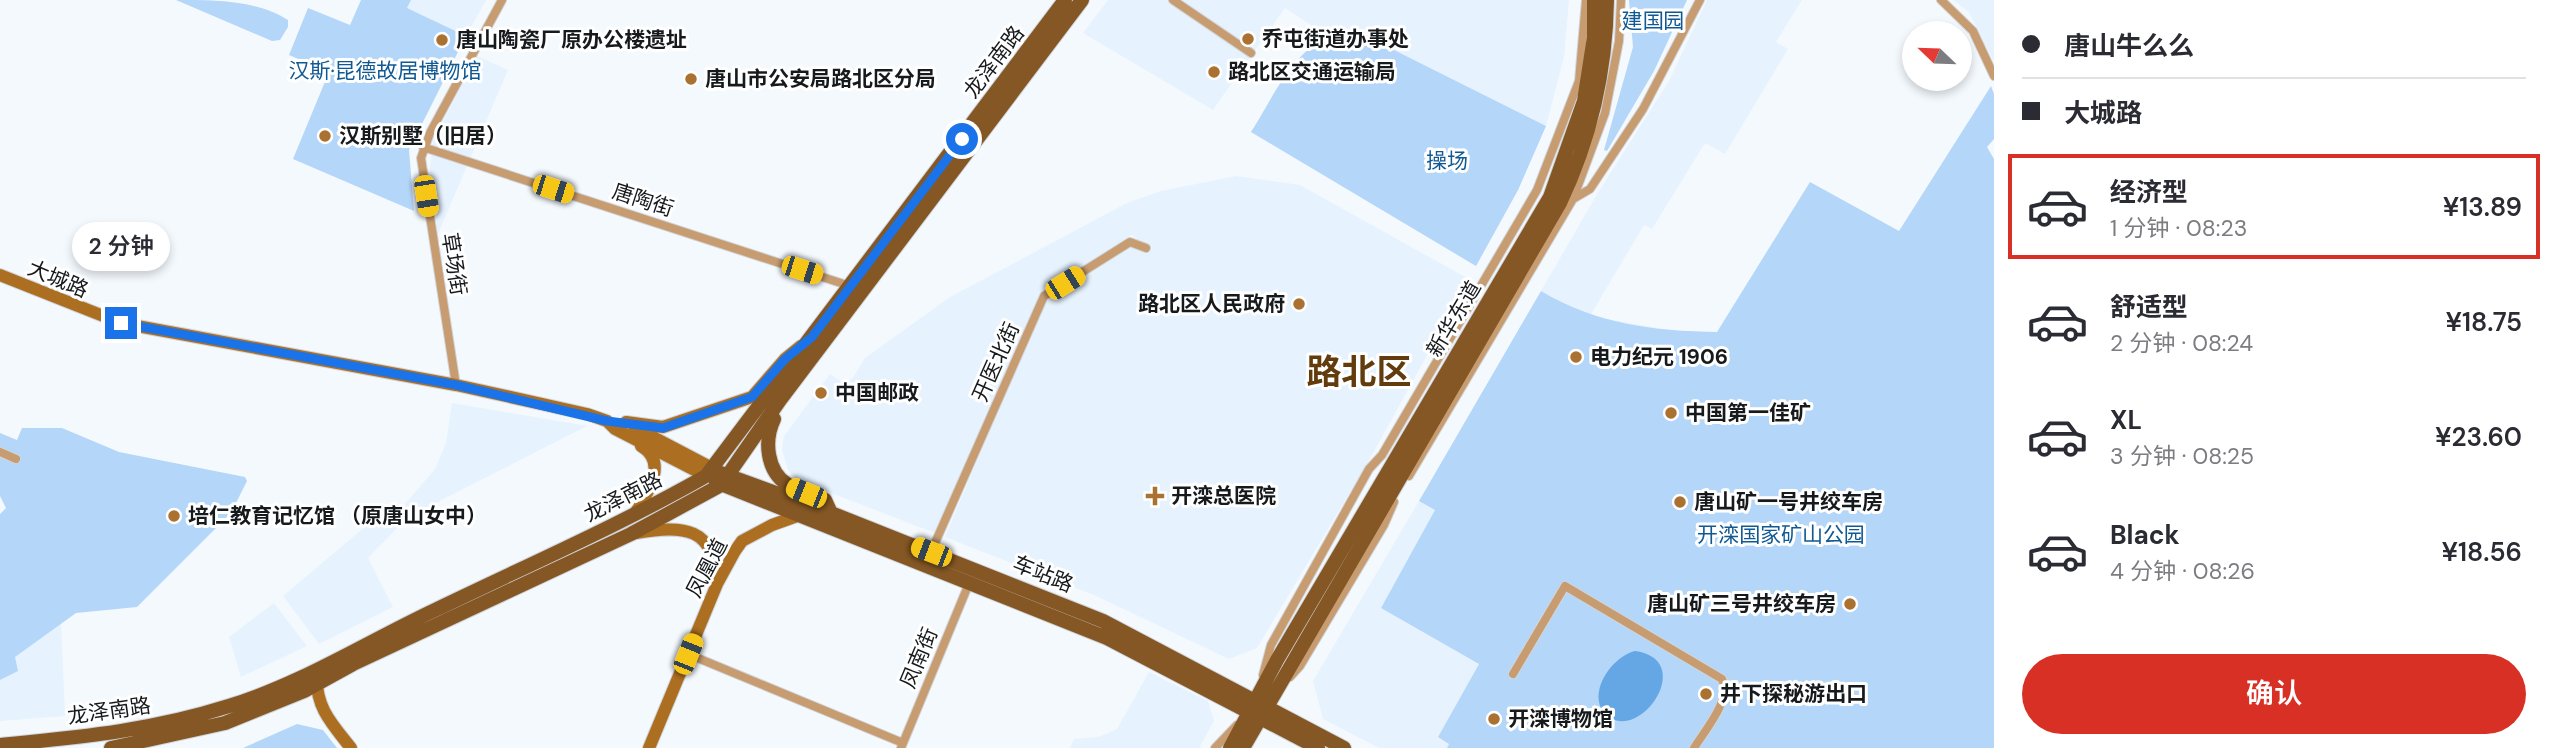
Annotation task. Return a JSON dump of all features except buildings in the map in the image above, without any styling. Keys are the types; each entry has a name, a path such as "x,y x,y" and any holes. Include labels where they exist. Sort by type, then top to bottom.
{"main road":[{"name":"龙泽南路","path":"111,748 225,723 632,518 710,472 851,286 1055,7 1065,0"},
{"name":"龙泽南路","path":"0,745 131,732 232,706 317,675 631,534 725,481 780,400 1082,0"},
{"name":"新华东道","path":"1243,748 1277,660 1550,197 1569,151 1584,101 1594,37 1594,0"},
{"name":"新华东道","path":"1230,748 1258,709 1567,201 1598,98 1606,0"},
{"path":"780,400 766,442 772,465 787,485 825,500 831,513"},
{"name":"车站路","path":"710,472 800,515 1107,638 1344,748"},
{"name":"车站路","path":"725,481 831,513 1102,621 1258,709 1318,748"}],"street":[{"name":"草场街","path":"456,385 421,169 423,147 502,0"},
{"path":"1173,0 1251,53"},
{"path":"1251,748 1271,645 1369,469 1382,455 1537,190 1579,81 1586,0"},
{"path":"1567,201 1605,113 1619,41 1621,0"},
{"path":"1567,201 1590,189 1643,109 1700,0"},
{"path":"1941,0 1973,31 1994,76"},
{"name":"唐陶街","path":"423,147 851,286"},
{"name":"开医北街","path":"931,552 1044,296 1130,242 1146,248"},
{"name":"大城路","path":"0,275 79,309 131,326 456,385 616,424"},
{"path":"616,424 663,428 752,397 785,359 812,337"},
{"path":"616,424 710,472"},
{"path":"616,424 653,458 655,470 649,493 632,518"},
{"path":"0,452 16,459"},
{"name":"凤凰道","path":"649,748 717,584 742,541 772,525 800,515"},
{"path":"631,534 669,527 686,530 697,536 714,554 717,584"},
{"name":"凤南街","path":"902,745 970,582"},
{"path":"1513,674 1565,586 1722,679 1726,686 1724,697 1695,748"},
{"path":"688,654 902,745"},
{"path":"317,675 324,713 351,748"},
{"path":"1215,748 1258,709"}],"shaded area":[{"path":"411,0 486,0 466,36 407,8"},
{"path":"1108,0 1171,0 1251,55 1213,110 1083,33"},
{"name":"操场","path":"1177,0 1569,0 1564,57 1546,126 1518,190 1476,266 1251,132 1301,56 1326,35 1285,8 1253,53"},
{"path":"1707,0 1802,0 1776,42 1788,49 1725,154 1705,143 1652,229 1644,225 1590,316 1674,331 1717,332 1820,371 1538,306 1572,309 1541,291 1596,196 1669,81"},
{"path":"1953,0 1994,0 1994,62 1969,12"},
{"path":"477,56 508,70 438,234 430,168 433,141"},
{"path":"1236,176 1300,185 1469,279 1372,455 1257,648 1229,659 1094,595 945,537 1045,300 1140,241 1132,235 1040,294 935,533 797,480 788,470 782,449 784,436 830,374 842,382 852,379 865,358 950,297 1127,203 1161,191"},
{"path":"452,403 587,426 408,517 368,558 393,607 319,644 283,596 373,520 380,503 398,512 435,469 446,443"},
{"path":"1419,501 1435,510 1381,608 1479,664 1438,737 1450,744 1447,748 1379,748 1323,719 1313,681"},
{"path":"274,603 307,646 241,677 229,637"},
{"path":"61,621 65,716 0,721 0,680 17,671 14,657"},
{"path":"1149,672 1208,701 1214,721 1199,748 1070,748 1074,739 1099,737 1117,729"}],"green space":[{"path":"176,0 220,1 263,8 288,20 288,27 280,40 272,41"},
{"name":"汉斯·昆德故居博物馆","path":"361,0 411,0 407,8 466,36 409,150 414,211 293,159 329,72 289,55 308,8 350,25"},
{"name":"建国园","path":"1629,0 1687,0 1654,71 1607,151 1604,150 1633,47"},
{"name":"操场","path":"1348,32 1362,35 1398,52 1546,126 1518,190 1476,266 1251,132 1279,85 1302,56 1315,44 1330,36"},
{"name":"开滦国家矿山公园","path":"1991,86 1994,94 1994,139 1987,147 1994,159 1994,748 1447,748 1449,744 1438,737 1479,664 1381,608 1435,510 1419,501 1541,291 1583,311 1626,324 1670,330 1717,332 1810,182 1899,231"},
{"path":"22,428 62,428 119,452 245,477 247,481 231,513 137,607 76,613 15,657 18,671 0,680 0,514 6,508 0,496 0,433 17,440"},
{"path":"297,724 323,730 337,748 243,748"}],"water":[{"path":"1635,651 1653,658 1662,669 1662,684 1656,698 1645,711 1632,719 1617,721 1604,713 1600,704 1601,685 1618,660"}],"place":[{"name":"乔屯街道办事处","path":"1248,39"},
{"name":"唐山陶瓷厂原办公楼遗址","path":"442,40"},
{"name":"路北区交通运输局","path":"1214,72"},
{"name":"唐山市公安局路北区分局","path":"691,79"},
{"name":"汉斯别墅（旧居）","path":"325,136"},
{"name":"路北区人民政府","path":"1299,304"},
{"name":"电力纪元 1906","path":"1576,357"},
{"name":"中国邮政","path":"821,393"},
{"name":"中国第一佳矿","path":"1671,413"},
{"name":"开滦总医院","path":"1155,496"},
{"name":"唐山矿一号井绞车房","path":"1680,502"},
{"name":"培仁教育记忆馆 （原唐山女中）","path":"174,516"},
{"name":"唐山矿三号井绞车房","path":"1850,604"},
{"name":"井下探秘游出口","path":"1706,694"},
{"name":"开滦博物馆","path":"1494,719"}],"district":[{"name":"路北区","path":"1359,372"}],"route":[{"path":"121,323 456,385 587,414 607,421 663,428 752,397 761,389 785,359 812,337 962,139"}]}
